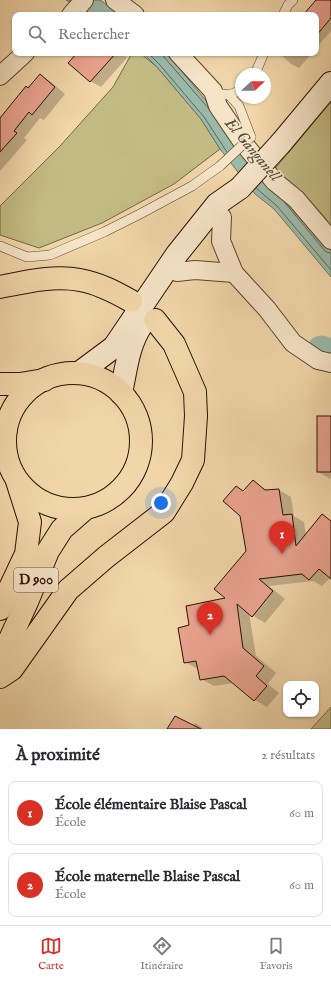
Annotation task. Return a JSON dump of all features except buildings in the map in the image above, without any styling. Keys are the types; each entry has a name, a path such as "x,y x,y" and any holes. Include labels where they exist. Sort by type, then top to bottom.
{"main road":[{"path":"121,393 129,354 131,332 177,254 216,204 240,188 281,143 331,83"},
{"path":"79,373 114,347 131,332 176,272 234,204 240,188"},
{"path":"0,287 59,278 80,280 108,289 131,301"},
{"path":"0,677 12,669 68,590 106,557 164,512 182,483 193,460 196,416 195,392 174,344 155,320"},
{"path":"79,373 94,376 108,383 121,393 134,411 138,422 141,444 138,461 131,477 117,494 97,505 86,508 65,509 46,503 28,492 15,476 8,461 3,425 16,405 33,386 61,374 79,373"},
{"path":"0,384 20,384 44,380"},
{"name":"D 900","path":"0,609 26,554 30,522 15,476"},
{"name":"D 900","path":"0,661 48,551 62,529 86,508"}],"street":[{"path":"74,12 84,0"},
{"path":"115,0 131,12"},
{"path":"0,76 21,56"},
{"path":"181,56 221,93 218,106 246,146 274,181 296,198 331,240"},
{"path":"222,218 222,242 234,273 267,309 293,343 318,360 331,363"},
{"path":"176,272 195,270 234,273"}],"lane":[{"path":"284,12 293,0"},
{"path":"258,68 263,56"},
{"path":"221,93 235,91"},
{"path":"0,246 27,257 50,255 104,232 192,186 220,166 251,137 238,106 221,93"}],"shaded area":[{"path":"130,56 144,56 157,67 201,119 220,149 174,184 102,223 39,248 0,235 0,206 60,146 113,87"},
{"path":"331,102 331,230 273,171"},
{"path":"331,707 331,729 311,729"}],"water":[{"path":"66,0 100,0 117,12 88,12"},
{"path":"146,56 169,56 331,251 331,277 274,209 255,194 220,149 201,119"}],"waterway":[{"path":"321,349 331,352"}],"place":[{"name":"École élémentaire Blaise Pascal","path":"282,554"},
{"name":"École maternelle Blaise Pascal","path":"210,635"}],"water label":[{"name":"El Ganganell","path":"252,150"}]}
